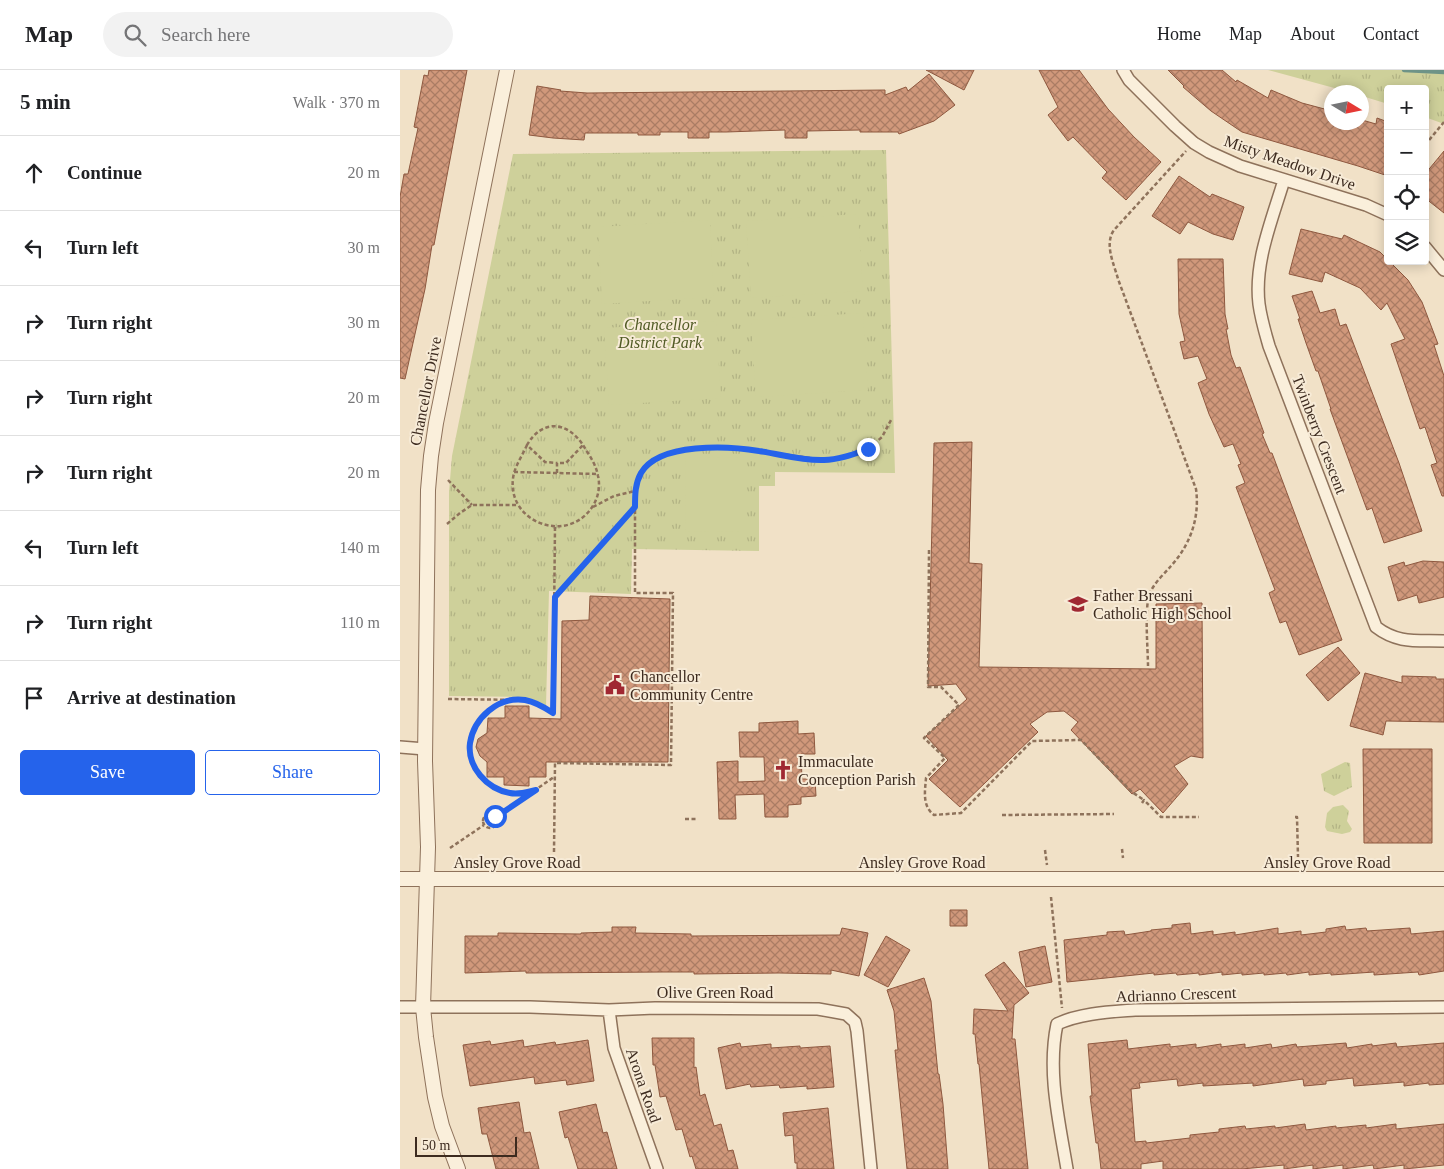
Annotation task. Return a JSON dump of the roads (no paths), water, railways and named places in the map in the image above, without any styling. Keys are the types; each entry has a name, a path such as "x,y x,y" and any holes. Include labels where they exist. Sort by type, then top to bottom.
{"street":[{"name":"Chancellor Drive","path":"458,1169 442,1126 435,1097 423,1007 428,847 425,749 427,529 431,456 507,70"},
{"name":"Misty Meadow Drive","path":"1124,70 1130,80 1194,143 1240,166 1366,205 1384,213"},
{"name":"Twinberry Crescent","path":"1284,180 1265,241 1259,283 1259,303 1269,346 1376,626 1387,635 1404,640 1444,641"},
{"path":"1429,252 1444,270"},
{"path":"400,747 425,749"},
{"name":"Ansley Grove Road","path":"400,879 1444,879"},
{"name":"Olive Green Road","path":"400,1007 530,1007 609,1010 655,1008 818,1009 846,1014 855,1022 857,1031 872,1169"},
{"name":"Adrianno Crescent","path":"1067,1169 1054,1090 1053,1044 1057,1024 1070,1018 1105,1012 1135,1010 1444,1007"},
{"name":"Arona Road","path":"609,1010 614,1048 657,1169"}],"waterway":[{"path":"1404,70 1444,72"}],"place":[{"name":"Father Bressani Catholic High School","path":"1078,604"},
{"name":"Chancellor Community Centre","path":"615,685"},
{"name":"Immaculate Conception Parish","path":"783,770"}],"park label":[{"name":"Chancellor District Park","path":"660,333"}]}
